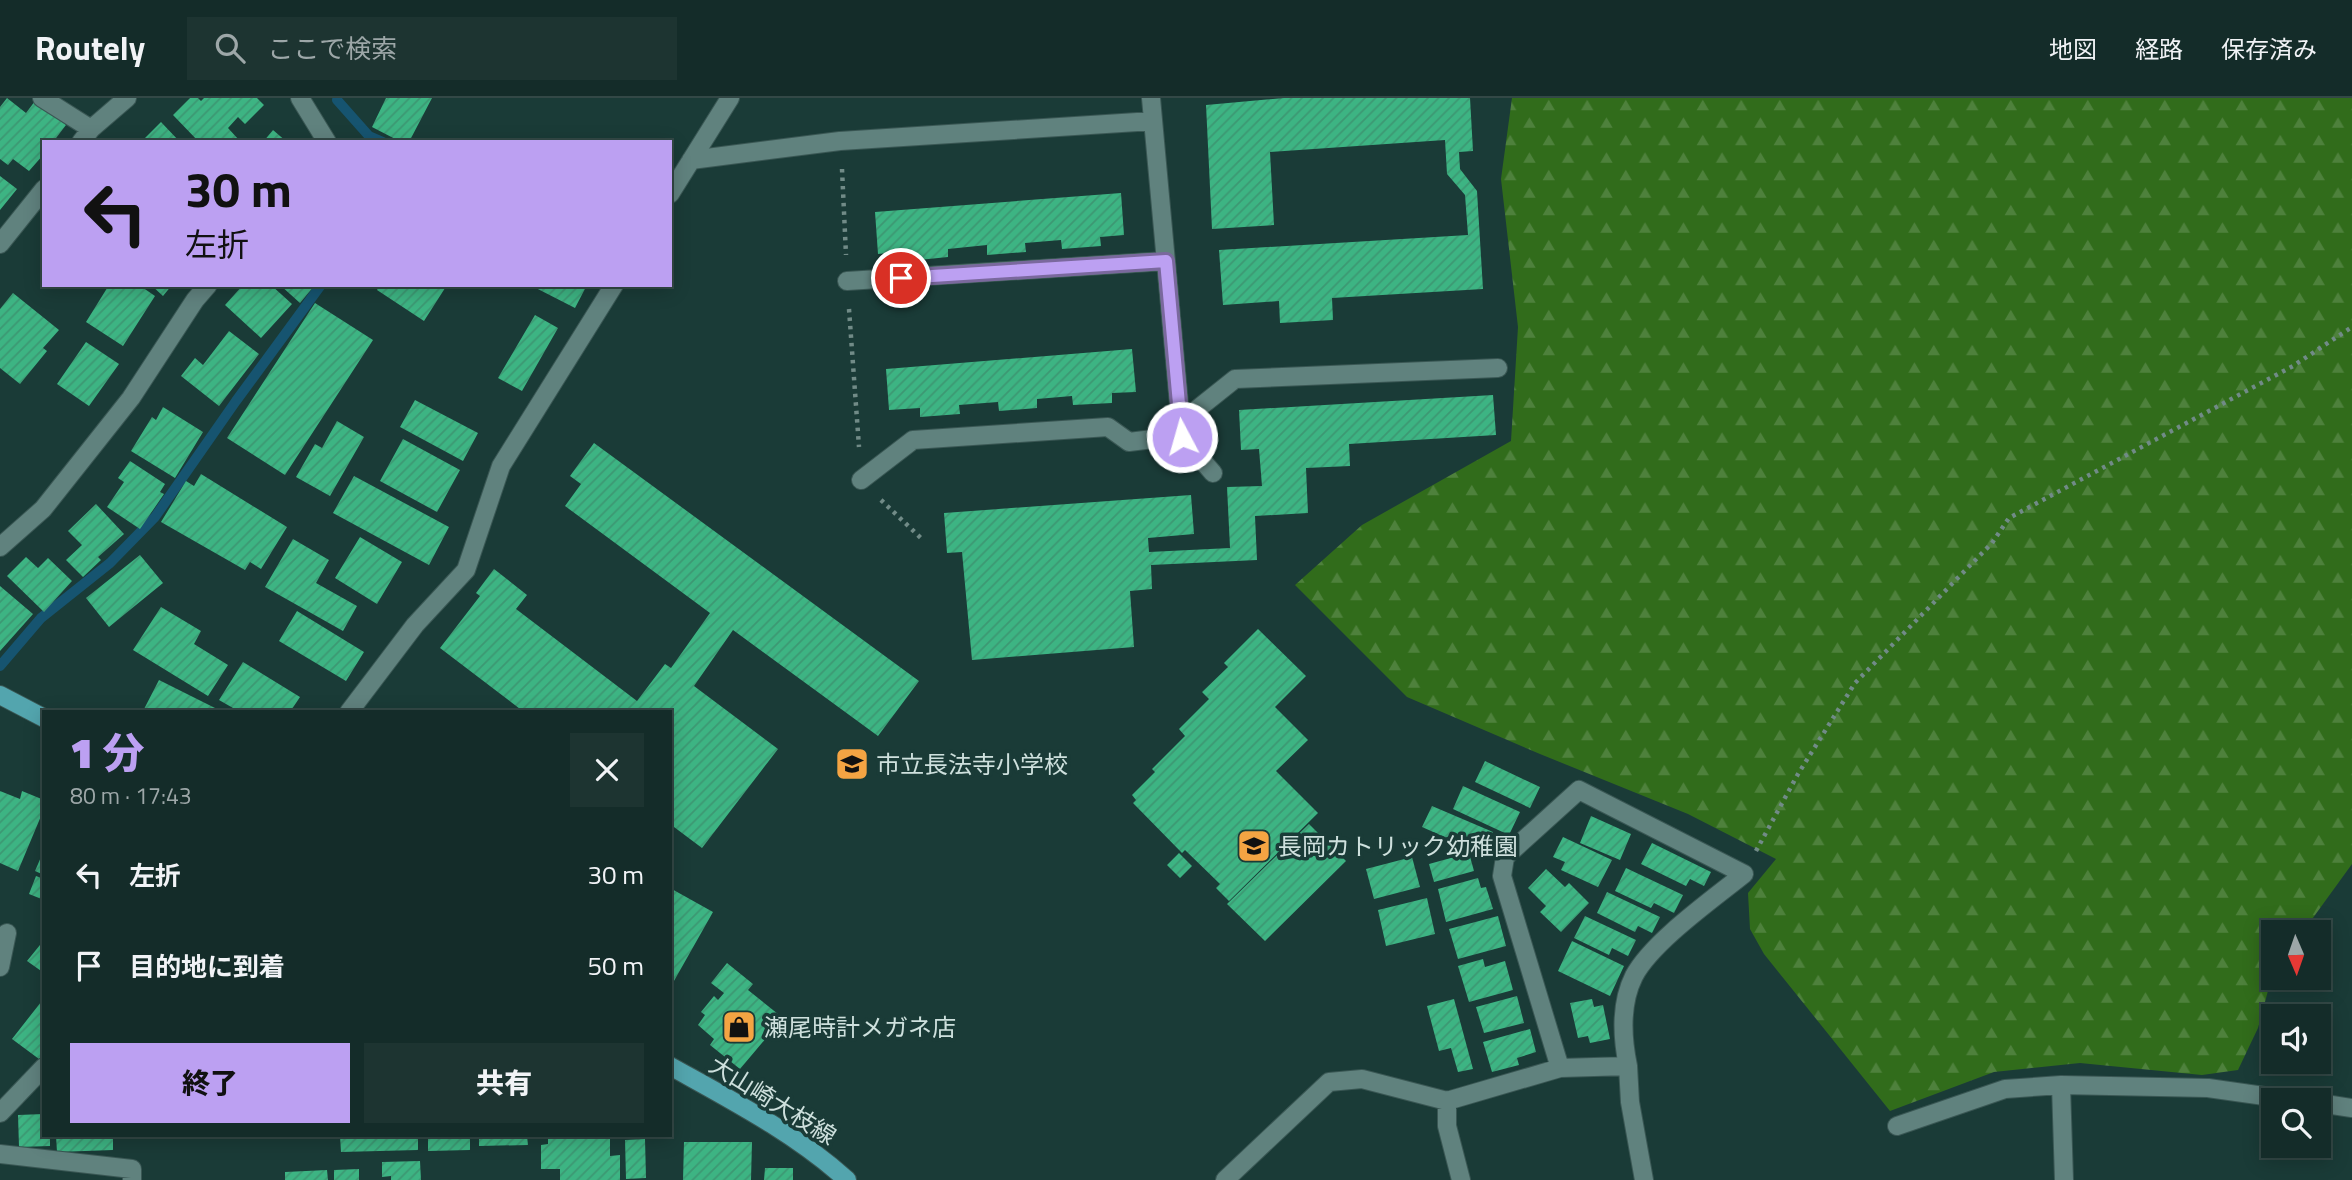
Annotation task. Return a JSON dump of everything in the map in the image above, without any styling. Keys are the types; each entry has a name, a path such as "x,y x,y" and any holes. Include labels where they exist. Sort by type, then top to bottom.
{"main road":[{"path":"0,695 42,717"},
{"name":"大山崎大枝線","path":"672,1067 739,1105 814,1153 846,1180"}],"street":[{"path":"42,98 86,135 127,98"},
{"path":"300,98 326,140"},
{"path":"672,191 730,98"},
{"path":"1151,98 1182,437 1213,473"},
{"path":"691,160 840,141 1153,121"},
{"path":"0,244 42,192"},
{"path":"847,281 1166,261"},
{"path":"0,547 43,509 131,398 206,287"},
{"path":"351,710 415,625 466,570 501,466 613,287"},
{"path":"861,480 913,440 1108,427 1129,442 1161,438 1235,379 1498,368"},
{"path":"1560,1068 1502,876 1505,857 1580,790 1744,874 1656,947 1634,976 1624,1007 1623,1044 1644,1180"},
{"path":"0,967 7,933"},
{"path":"1225,1180 1329,1082 1362,1079 1447,1101 1560,1068 1628,1066"},
{"path":"0,1113 42,1069"},
{"path":"1897,1126 2005,1089 2061,1085 2208,1088 2261,1096"},
{"path":"2061,1085 2064,1180"},
{"path":"1447,1101 1447,1126 1461,1180"},
{"path":"2331,1105 2352,1108"},
{"path":"0,1154 132,1169 132,1180"}],"path":[{"path":"840,141 861,480 923,541"},
{"path":"1744,874 1798,774 1855,683 1992,543 2009,518 2292,366 2352,327"}],"green space":[{"path":"1512,98 2352,98 2352,864 2311,920 2261,920 2261,990 2268,990 2264,1004 2261,1004 2258,1028 2238,1070 2202,1075 2080,1063 1994,1072 1890,1111 1764,954 1750,929 1748,893 1776,859 1688,814 1407,697 1295,585 1362,525 1511,441 1518,327 1501,179"}],"building":[{"path":"7,98 26,113 35,101 66,125 55,140 42,140 42,156 29,171 13,159 8,165 0,159 0,107"},
{"path":"190,98 198,98 201,101 204,98 257,98 264,105 245,124 238,117 228,128 239,140 197,140 173,115"},
{"path":"386,98 432,98 410,140 397,140 372,127"},
{"path":"1284,98 1470,98 1473,151 1459,152 1460,169 1477,191 1483,289 1332,298 1333,320 1280,323 1279,301 1223,305 1219,250 1468,235 1465,195 1447,174 1445,140 1270,152 1274,225 1212,229 1206,105"},
{"path":"161,122 178,140 143,140"},
{"path":"273,130 285,140 265,140"},
{"path":"0,176 17,189 0,210"},
{"path":"1121,193 1124,235 1100,237 1101,246 1062,249 1061,240 1025,243 1026,252 987,255 987,245 948,249 948,257 909,261 908,251 878,254 875,212"},
{"path":"108,287 142,287 155,296 123,346 86,322"},
{"path":"153,287 170,287 163,296"},
{"path":"241,287 273,287 292,304 261,338 225,305"},
{"path":"282,287 313,287 300,303"},
{"path":"379,287 446,287 424,321 377,290"},
{"path":"534,287 586,287 575,308"},
{"path":"13,293 59,330 43,348 47,351 20,384 0,368 0,309"},
{"path":"315,303 373,340 285,475 227,438"},
{"path":"535,315 558,328 522,391 498,378"},
{"path":"229,331 259,354 219,406 181,376 195,358 203,365"},
{"path":"86,342 119,364 89,406 57,384"},
{"path":"1132,349 1136,392 1112,393 1112,403 1073,405 1072,396 1037,399 1037,408 999,411 998,402 959,405 960,414 920,417 920,408 889,410 886,369"},
{"path":"1493,395 1496,435 1349,444 1350,466 1306,468 1308,513 1255,516 1257,560 1151,565 1152,589 1130,591 1134,647 972,660 962,552 947,553 944,513 1191,495 1194,534 1148,538 1149,552 1230,548 1227,487 1262,486 1259,449 1241,450 1239,410"},
{"path":"415,400 478,433 463,461 400,427"},
{"path":"163,407 203,432 175,478 131,451 152,417 156,420"},
{"path":"337,421 364,437 330,496 296,477 315,444 322,448"},
{"path":"403,439 460,470 437,512 380,481"},
{"path":"594,443 919,681 878,736 733,630 694,686 778,749 702,848 672,826 672,710 521,710 440,648 480,596 476,593 494,569 527,595 516,609 637,701 665,664 671,668 710,613 565,506 581,484 570,476"},
{"path":"130,461 165,484 160,492 164,494 140,529 107,507 124,482 118,478"},
{"path":"201,474 287,527 261,569 250,562 245,570 161,522 186,481 194,486"},
{"path":"354,476 449,527 429,565 333,513"},
{"path":"96,504 124,534 98,557 101,560 83,577 66,560 82,545 68,531"},
{"path":"360,537 402,562 377,604 335,578"},
{"path":"293,539 329,560 316,583 357,606 343,631 265,587"},
{"path":"140,555 163,583 109,627 86,598"},
{"path":"26,557 38,568 48,558 72,581 44,612 7,576"},
{"path":"0,586 33,614 0,651"},
{"path":"161,607 201,631 194,644 228,665 208,696 133,650"},
{"path":"297,611 364,652 346,681 279,641"},
{"path":"1258,629 1306,676 1275,707 1308,740 1276,771 1318,813 1229,901 1216,888 1220,884 1185,850 1182,853 1133,803 1136,800 1132,795 1155,772 1152,769 1185,736 1179,729 1209,699 1202,692 1228,667 1224,663"},
{"path":"243,662 300,697 291,710 236,710 219,700"},
{"path":"159,680 215,708 214,710 144,710"},
{"path":"1485,761 1540,787 1530,808 1475,782"},
{"path":"1463,786 1520,812 1509,835 1453,809"},
{"path":"0,791 20,799 22,791 42,799 42,814 18,871 0,863"},
{"path":"1432,806 1493,832 1483,854 1422,827"},
{"path":"1591,816 1631,834 1620,860 1580,843"},
{"path":"1309,824 1346,861 1265,941 1227,904"},
{"path":"1563,837 1612,860 1598,887 1561,870 1565,862 1553,857"},
{"path":"1652,843 1711,872 1704,886 1690,879 1686,886 1641,864"},
{"path":"1179,853 1192,866 1180,878 1167,865"},
{"path":"1469,853 1474,871 1434,882 1429,864"},
{"path":"42,855 42,874 35,871"},
{"path":"1412,857 1420,887 1374,899 1366,869"},
{"path":"1626,868 1683,895 1674,913 1654,903 1651,908 1615,891"},
{"path":"1546,869 1565,887 1569,883 1589,903 1561,932 1540,912 1546,906 1528,888"},
{"path":"36,876 42,878 42,899 29,894"},
{"path":"1478,878 1481,888 1486,887 1493,909 1446,922 1438,889"},
{"path":"672,889 713,912 672,984"},
{"path":"1607,892 1660,917 1652,933 1638,926 1635,932 1597,913"},
{"path":"1427,898 1435,934 1386,946 1378,910"},
{"path":"1498,916 1506,946 1458,959 1449,929"},
{"path":"1585,916 1636,940 1628,956 1612,948 1609,955 1574,938"},
{"path":"1572,941 1624,966 1610,996 1558,971"},
{"path":"42,942 42,972 27,961"},
{"path":"1483,959 1485,967 1505,961 1513,990 1469,1002 1458,966"},
{"path":"727,963 753,984 748,990 783,1018 740,1069 710,1045 714,1039 698,1025 705,1015 701,1012 714,996 718,1000 724,993 711,983"},
{"path":"1517,996 1524,1023 1484,1033 1476,1007"},
{"path":"1454,999 1473,1069 1458,1072 1451,1048 1439,1051 1427,1006"},
{"path":"1592,999 1594,1007 1603,1005 1610,1039 1590,1043 1588,1036 1578,1038 1570,1003"},
{"path":"41,1002 42,1055 39,1059 12,1039"},
{"path":"1530,1029 1536,1052 1517,1058 1519,1065 1492,1072 1483,1042"},
{"path":"42,1114 42,1137 50,1137 50,1146 19,1147 18,1115"},
{"path":"56,1137 113,1137 113,1150 57,1152"},
{"path":"340,1137 418,1137 418,1150 341,1152"},
{"path":"428,1137 470,1137 470,1150 428,1151"},
{"path":"479,1137 527,1137 528,1145 479,1146"},
{"path":"548,1137 610,1138 610,1156 620,1155 620,1180 560,1180 560,1169 541,1169 541,1145 548,1144"},
{"path":"645,1139 646,1178 626,1179 625,1140"},
{"path":"684,1142 752,1142 751,1180 683,1180"},
{"path":"420,1161 421,1180 391,1180 391,1176 382,1177 382,1162"},
{"path":"765,1168 793,1168 793,1180 764,1180"},
{"path":"359,1169 359,1180 334,1180 334,1170"},
{"path":"327,1170 328,1180 285,1180 285,1172"}],"waterway":[{"path":"337,100 369,136 378,140"},
{"path":"0,666 41,618 110,563 155,517 320,287"}],"place":[{"name":"市立長法寺小学校","path":"852,764"},
{"name":"長岡カトリック幼稚園","path":"1254,846"},
{"name":"瀬尾時計メガネ店","path":"739,1027"}],"route":[{"path":"901,278 1166,261 1182,437"}]}
